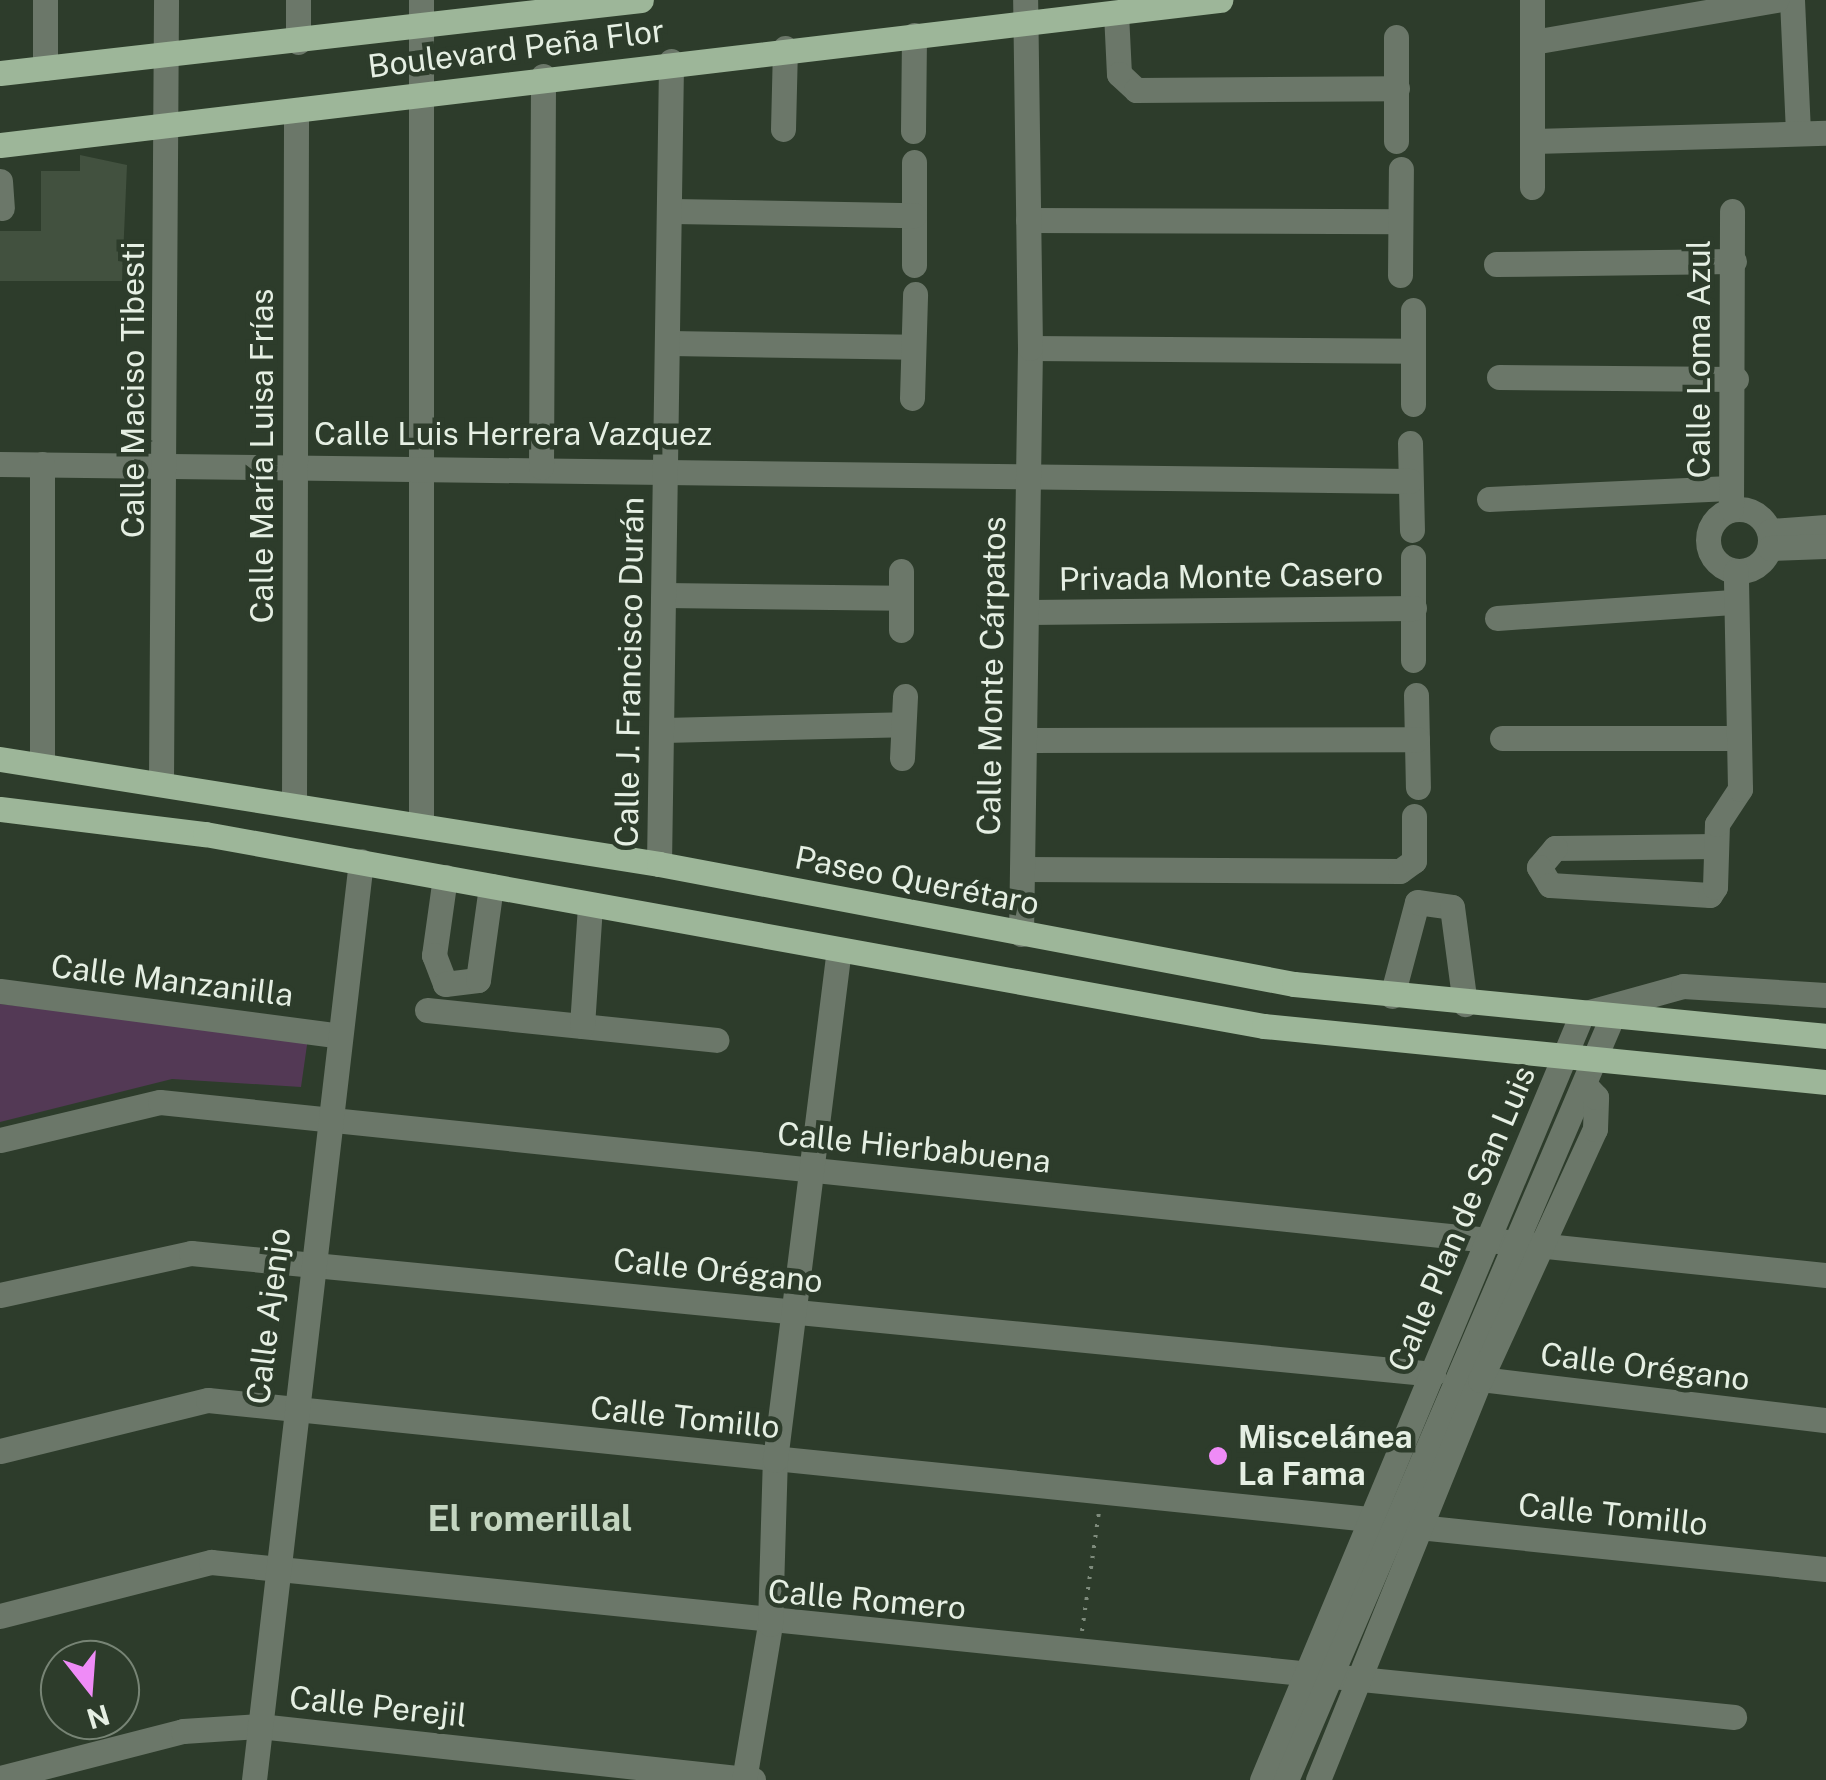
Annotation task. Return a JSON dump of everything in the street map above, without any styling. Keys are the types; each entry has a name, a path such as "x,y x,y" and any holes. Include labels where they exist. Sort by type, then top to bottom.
{"main road":[{"name":"Boulevard Peña Flor","path":"0,74 420,27 544,6 641,0"},
{"name":"Boulevard Peña Flor","path":"0,145 914,34 1026,11 1116,12 1220,0"},
{"name":"Paseo Querétaro","path":"0,759 214,788 659,864 1021,934 1392,996 1826,1036"},
{"path":"205,834 214,788"},
{"path":"0,809 205,834 360,860 838,956 1264,1026 1563,1062 1590,1075 1826,1082"}],"street":[{"path":"45,0 45,68"},
{"name":"Calle Maciso Tibesti","path":"160,780 166,465 166,0"},
{"path":"298,0 298,42"},
{"path":"421,0 416,466 421,825"},
{"path":"1532,0 1532,187"},
{"path":"1533,42 1788,2 1798,133"},
{"name":"Calle Monte Cárpatos","path":"1021,934 1029,612 1026,11"},
{"path":"1116,12 1119,74 1136,90 1397,88"},
{"path":"912,131 914,34"},
{"path":"1396,37 1396,141"},
{"path":"783,129 786,48"},
{"name":"Calle J. Francisco Durán","path":"659,864 673,211 671,61"},
{"path":"542,467 544,76"},
{"name":"Calle María Luisa Frías","path":"294,802 296,111"},
{"path":"1534,141 1826,133"},
{"path":"914,162 914,265"},
{"path":"1400,275 1401,169"},
{"path":"0,181 2,208"},
{"name":"Calle Loma Azul","path":"1730,499 1736,379 1732,210"},
{"path":"673,211 914,215"},
{"path":"1028,220 1400,222"},
{"path":"1496,264 1734,260"},
{"path":"912,398 915,294"},
{"path":"1413,404 1414,310"},
{"path":"669,343 913,347"},
{"path":"1030,348 1412,351"},
{"path":"1499,378 1736,379"},
{"name":"Privada Monte Casero","path":"1410,443 1412,530"},
{"name":"Calle Luis Herrera Vazquez","path":"0,464 666,466 1026,479"},
{"path":"42,464 42,764"},
{"name":"Calle Monte Cárpatos","path":"1026,479 1410,480"},
{"path":"1490,499 1730,499 1762,517 1770,540"},
{"path":"1730,499 1716,518 1709,550 1736,571"},
{"path":"1715,846 1555,848 1538,867 1550,885 1710,895 1720,812 1740,790 1732,602 1736,571 1770,540 1826,527"},
{"path":"1770,540 1826,546"},
{"name":"Privada Monte Casero","path":"1413,558 1413,660"},
{"path":"901,630 902,572"},
{"path":"665,595 900,598"},
{"path":"1496,618 1732,602"},
{"name":"Privada Monte Casero","path":"1029,612 1414,608"},
{"path":"1416,695 1418,788"},
{"path":"902,758 905,696"},
{"path":"664,730 903,724"},
{"path":"1502,738 1739,738"},
{"path":"1025,740 1417,739"},
{"path":"1023,869 1400,871 1414,861 1414,816"},
{"name":"Calle Ajenjo","path":"254,1780 278,1569 290,1409 360,860"},
{"path":"445,877 434,955 445,984 478,980 491,886"},
{"path":"1392,996 1417,902 1452,908 1465,1004"},
{"path":"582,1026 590,906"},
{"path":"744,1780 770,1624 774,1460 838,956"},
{"path":"1582,1014 1683,986 1826,996"},
{"name":"Calle Manzanilla","path":"0,991 335,1034"},
{"path":"427,1010 716,1040"},
{"name":"Calle Plan de San Luis","path":"1516,1242 1563,1062 1582,1014"},
{"name":"Calle Plan de San Luis","path":"1262,1780 1305,1676 1457,1377 1612,1017"},
{"name":"Calle Hierbabuena","path":"0,1140 160,1102 1826,1275"},
{"path":"1318,1780 1424,1529 1457,1377 1516,1242"},
{"name":"Calle Orégano","path":"0,1295 191,1253 1457,1377 1826,1420"},
{"name":"Calle Tomillo","path":"0,1451 208,1400 1826,1569"},
{"name":"Calle Plan de San Luis","path":"1286,1780 1332,1675 1382,1521"},
{"name":"Calle Romero","path":"0,1616 211,1562 770,1624 1305,1676 1365,1672 1734,1717"},
{"name":"Calle Perejil","path":"0,1778 183,1731 259,1726 753,1780"}],"path":[{"path":"1079,1652 1102,1492"}],"shaded area":[{"path":"0,1004 308,1038 301,1087 172,1079 0,1122"}],"building":[{"path":"80,155 127,165 122,281 0,281 0,231 41,231 41,171 80,171"}],"place":[{"name":"Miscelánea La Fama","path":"1218,1456"}],"district":[{"name":"El romerillal","path":"530,1519"}]}
